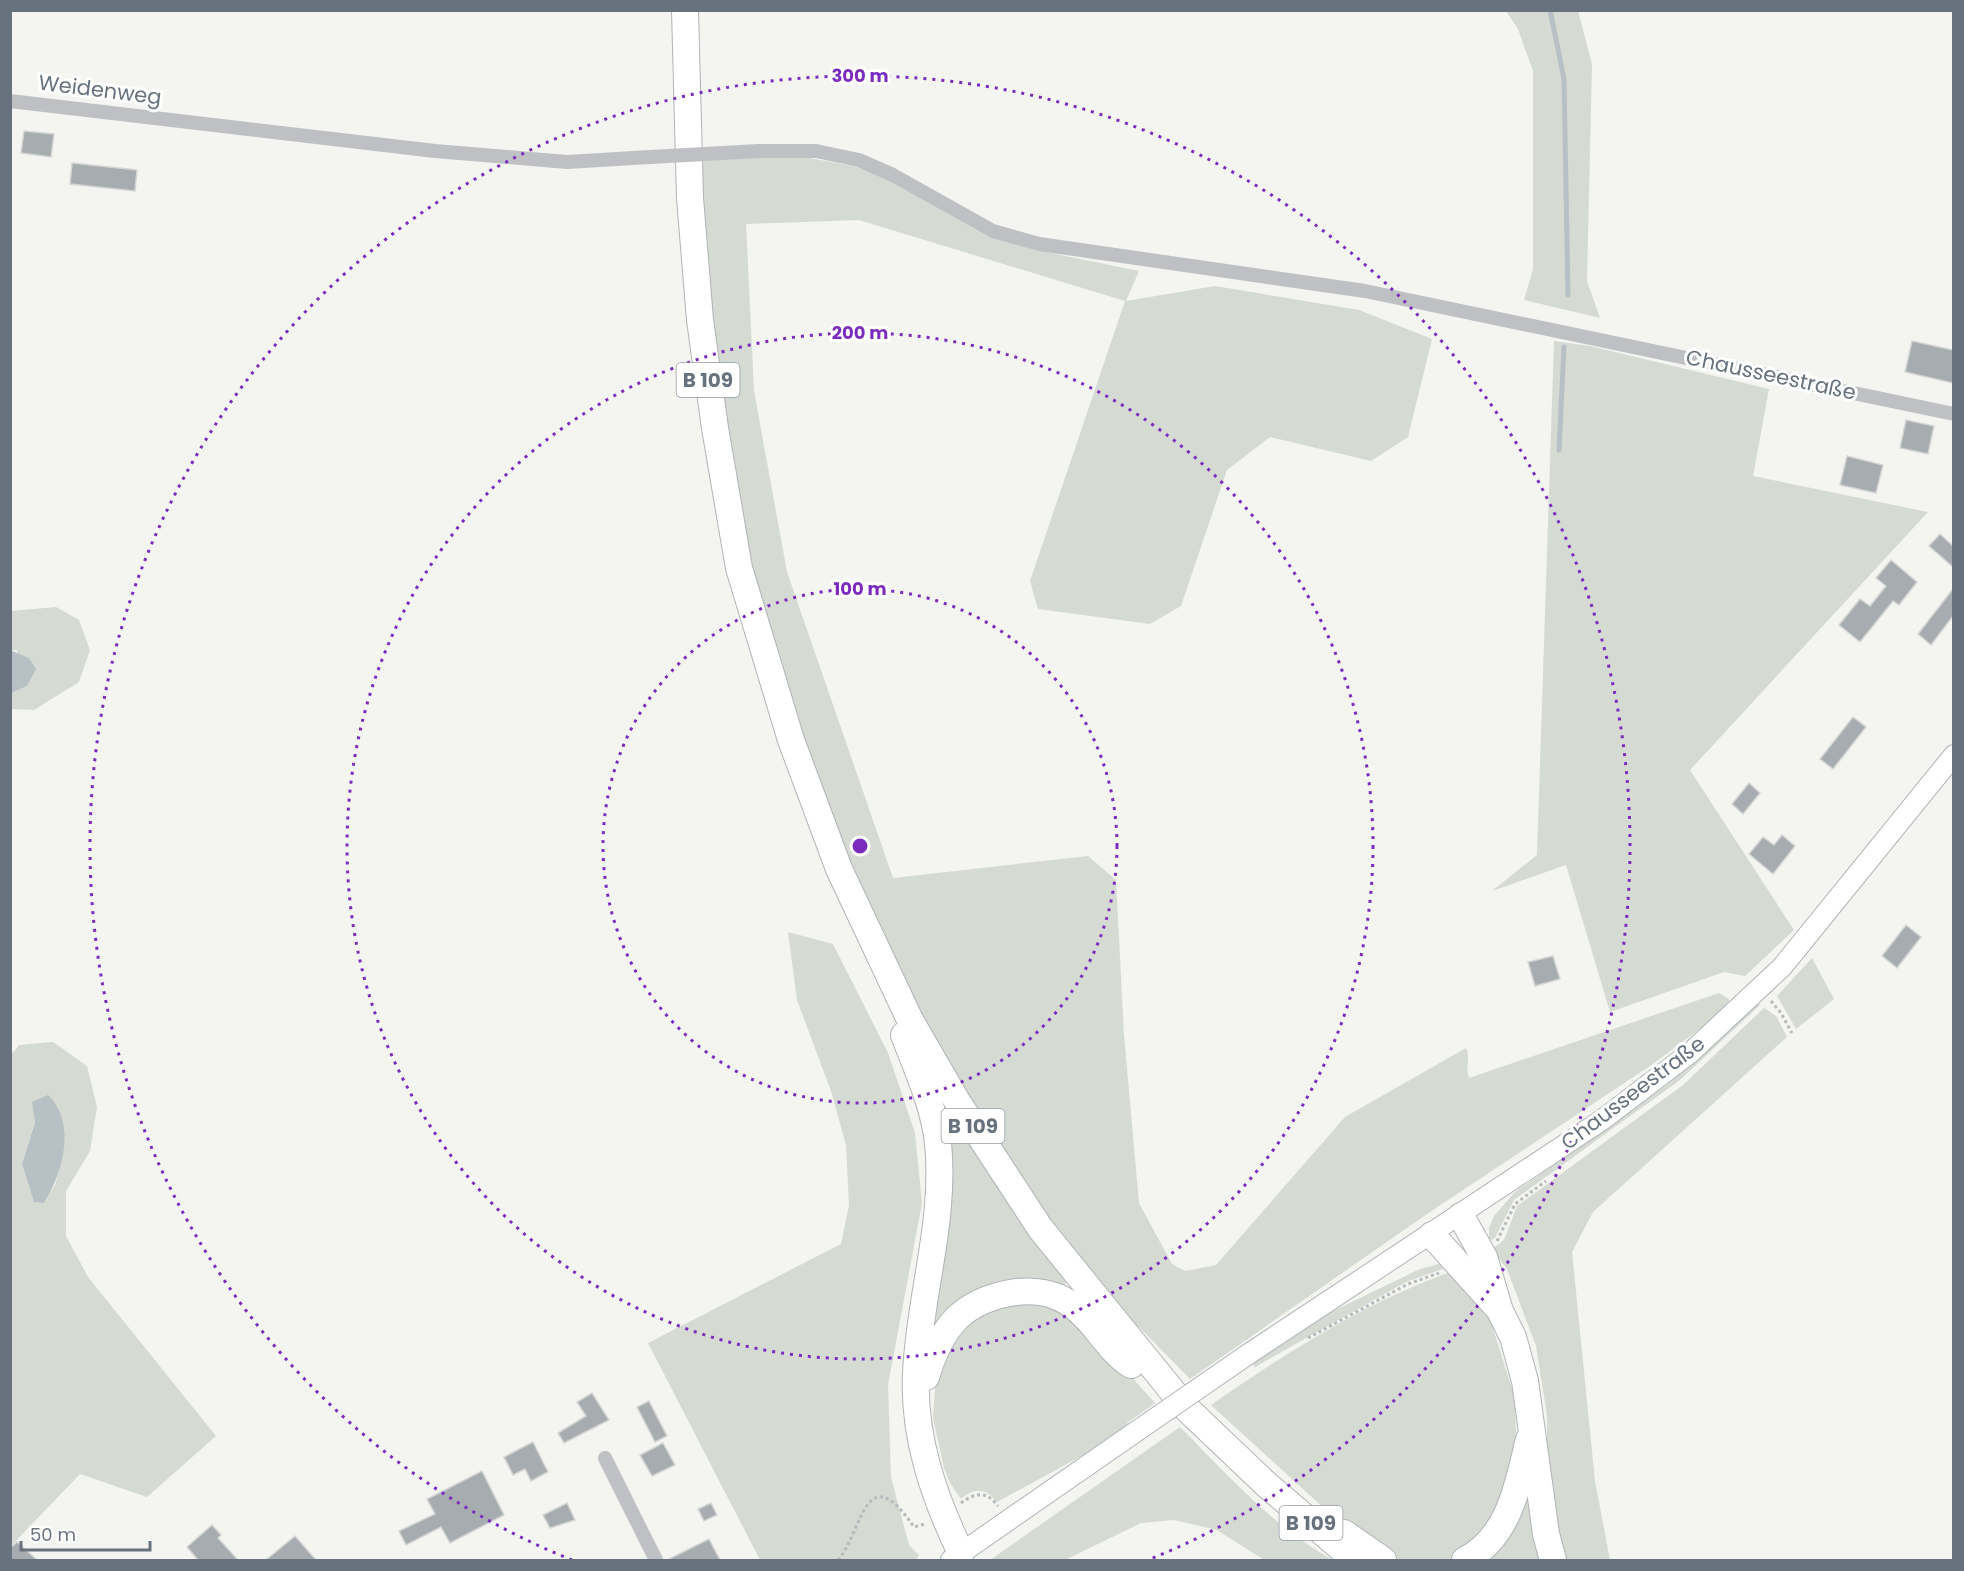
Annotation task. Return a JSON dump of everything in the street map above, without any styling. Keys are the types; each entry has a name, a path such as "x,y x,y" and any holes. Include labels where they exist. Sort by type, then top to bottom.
{"highway":[{"name":"B 109","path":"685,10 690,198 700,320 715,428 739,568 809,793 864,927 910,1020 1003,1173 1074,1272 1186,1408 1267,1485 1355,1560"},
{"path":"864,927 925,1092 938,1142 940,1182 936,1229 916,1375 918,1416 924,1459 959,1558"},
{"path":"1461,1216 1484,1257 1500,1311 1513,1337 1526,1381 1546,1534 1553,1560"},
{"path":"1432,1235 1500,1311"},
{"path":"918,1416 924,1382 934,1349 953,1320 971,1305 993,1295 1027,1291 1053,1295 1069,1303 1090,1322 1126,1362 1172,1390"},
{"path":"1465,1560 1492,1539 1506,1517 1515,1494 1532,1424"},
{"path":"1267,1485 1311,1506 1383,1560"}],"main road":[{"name":"Chausseestraße","path":"959,1558 1008,1519 1246,1355 1461,1216 1602,1120 1690,1053 1782,967 1953,755"}],"street":[{"name":"Weidenweg","path":"10,101 435,151 567,162 759,151"},
{"name":"Chausseestraße","path":"759,151 816,151 859,160 893,175 993,231 1039,244 1365,291 1589,336 1953,414"},
{"path":"605,1458 656,1560"}],"path":[{"path":"1758,990 1781,1013 1792,1033"},
{"path":"837,1560 844,1552 862,1509 871,1501 883,1498 903,1509 914,1527 944,1517 969,1497 984,1494 990,1496 1008,1519"}],"shaded area":[{"path":"1506,11 1578,11 1592,64 1587,281 1600,318 1524,300 1533,269 1533,71 1518,29"},
{"path":"792,155 854,166 890,179 984,234 1031,249 1139,271 1126,301 1215,286 1359,310 1432,339 1408,437 1371,461 1270,437 1227,470 1181,606 1150,624 1038,609 1030,581 1125,301 859,220 746,224 754,391 787,572 893,878 1088,856 1116,880 1124,1035 1139,1203 1172,1264 1185,1271 1216,1265 1345,1117 1466,1048 1469,1078 1719,993 1729,999 1728,1008 1650,1066 1427,1214 1190,1379 1140,1328 1113,1306 1061,1240 928,1033 833,830 757,593 724,416 711,314 698,161"},
{"path":"1554,341 1590,346 1769,389 1753,476 1928,512 1690,770 1794,930 1745,976 1724,972 1610,1012 1566,865 1492,891 1537,855"},
{"path":"56,607 79,620 90,650 79,682 34,710 11,709 11,693 27,686 17,650 11,650 11,611"},
{"path":"10,650 29,658 36,669 27,686 11,693"},
{"path":"788,932 833,944 888,1053 915,1133 922,1203 888,1385 891,1477 909,1545 919,1555 916,1560 760,1560 648,1343 841,1244 849,1205 846,1145 831,1091 797,1000"},
{"path":"1812,958 1834,999 1796,1029 1777,996"},
{"path":"1755,1002 1760,1005 1680,1080 1514,1200 1495,1238 1489,1241 1489,1228 1494,1216 1515,1192 1667,1085"},
{"path":"1764,1008 1776,1016 1787,1037 1593,1212 1572,1252 1595,1481 1610,1560 1558,1560 1547,1455 1547,1415 1536,1346 1507,1269 1492,1249 1504,1240 1517,1206 1683,1085"},
{"path":"53,1042 87,1066 97,1107 90,1151 66,1191 66,1236 88,1277 216,1436 147,1497 80,1474 11,1546 11,1055 19,1045","holes":["35,1121 62,1159 55,1185 44,1203 34,1202 22,1164"]},
{"path":"48,1095 57,1106 62,1119 64,1148 57,1177 44,1203 34,1202 22,1164 35,1122 32,1102"},
{"path":"955,1116 1068,1281 1059,1291 939,1326 929,1320 941,1122"},
{"path":"1439,1264 1448,1267 1406,1282 1255,1367 1252,1363 1329,1313 1420,1269"},
{"path":"1454,1271 1479,1299 1490,1319 1515,1398 1515,1459 1488,1530 1453,1559 1397,1560 1387,1556 1338,1521 1211,1405 1328,1330 1391,1297"},
{"path":"1050,1301 1108,1351 1155,1403 1127,1423 1131,1429 997,1502 989,1494 980,1491 971,1492 961,1499 950,1483 944,1468 933,1418 936,1375 948,1337 989,1303"},
{"path":"1180,1427 1271,1516 1311,1547 1333,1560 1264,1560 1217,1530 1174,1520 1141,1523 1065,1560 990,1560"},
{"path":"1525,1492 1533,1492 1544,1560 1479,1560"}],"building":[{"path":"24,131 54,134 51,157 21,153"},
{"path":"72,163 137,170 135,191 70,184"},
{"path":"1912,341 1953,350 1953,383 1905,372"},
{"path":"1906,420 1934,426 1928,454 1900,448"},
{"path":"1847,456 1883,465 1876,493 1840,485"},
{"path":"1940,534 1953,546 1953,567 1929,546"},
{"path":"1891,560 1917,582 1899,605 1893,601 1860,642 1839,625 1860,599 1870,606 1886,586 1876,578"},
{"path":"1953,589 1953,616 1931,645 1918,634"},
{"path":"1853,717 1866,727 1833,769 1820,759"},
{"path":"1749,783 1760,793 1743,814 1732,804"},
{"path":"1782,835 1795,846 1773,874 1749,854 1763,837 1774,845"},
{"path":"1906,925 1921,937 1897,968 1882,956"},
{"path":"1553,956 1560,979 1535,986 1528,962"},
{"path":"592,1393 609,1420 564,1443 558,1433 586,1416 577,1402"},
{"path":"649,1401 667,1436 655,1442 637,1407"},
{"path":"533,1442 548,1472 531,1481 525,1469 513,1475 504,1457"},
{"path":"663,1443 675,1465 652,1476 640,1455"},
{"path":"482,1471 504,1515 450,1543 441,1527 406,1545 399,1531 435,1514 427,1499"},
{"path":"567,1503 575,1520 550,1528 543,1515"},
{"path":"711,1503 717,1515 704,1521 698,1509"},
{"path":"212,1525 221,1535 218,1538 238,1560 198,1560 187,1547"},
{"path":"295,1536 316,1560 266,1560"},
{"path":"709,1539 720,1560 667,1560"},
{"path":"17,1542 37,1560 10,1560 10,1548"}],"waterway":[{"path":"1550,10 1564,79 1568,295"},
{"path":"1559,450 1564,347"}]}
